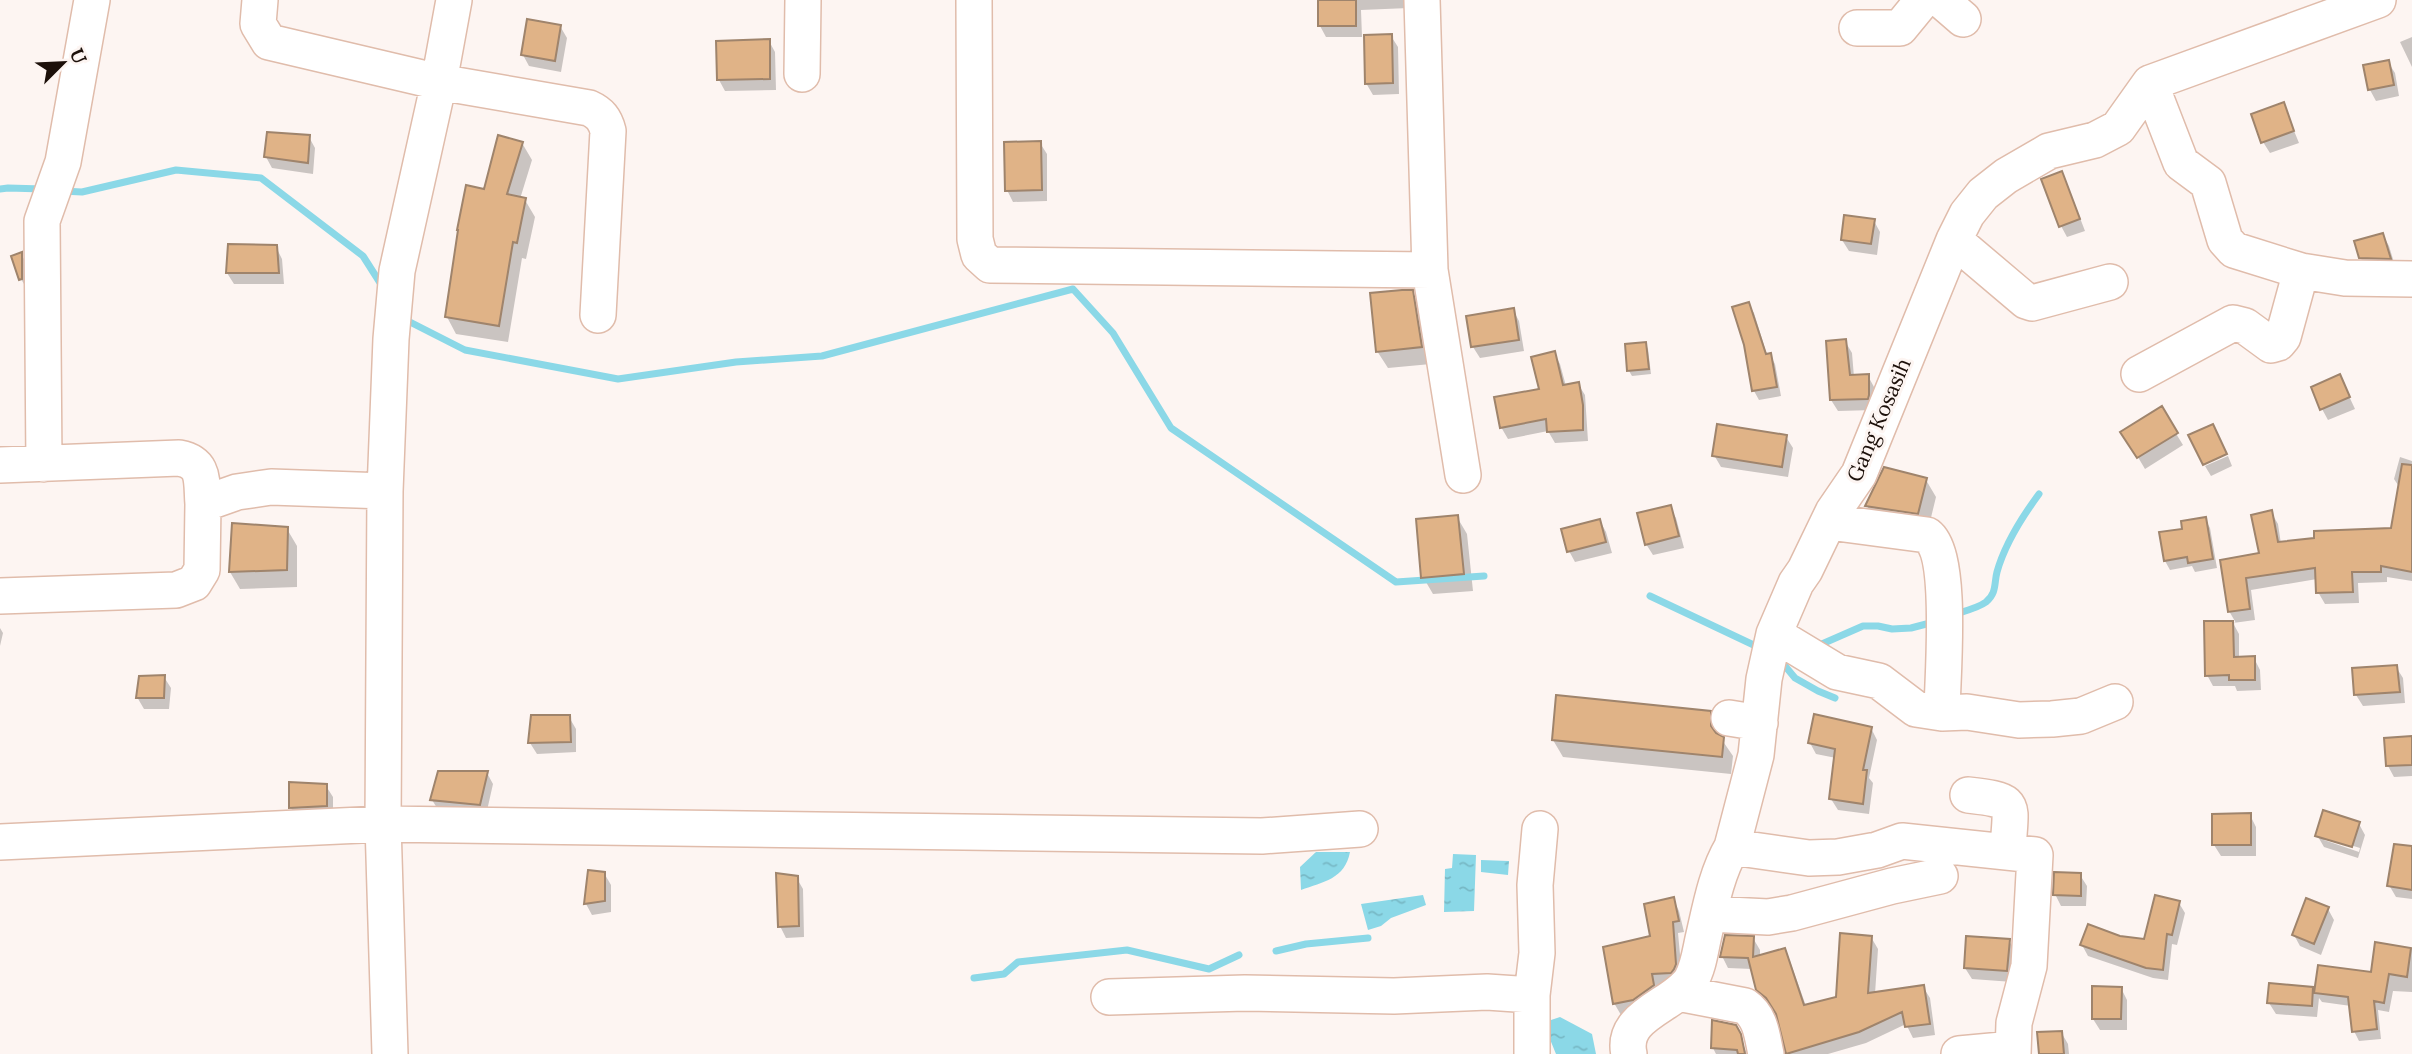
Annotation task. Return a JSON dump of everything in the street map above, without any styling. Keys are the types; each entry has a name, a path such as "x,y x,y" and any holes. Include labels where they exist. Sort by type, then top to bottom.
{"street":[{"path":"44,464 42,221 58,178 92,0"},
{"path":"260,0 258,24 269,43 439,82 589,108 598,112 605,120 608,131 598,315"},
{"path":"390,1054 383,824 385,491 391,339 397,271 439,82 454,0"},
{"path":"802,74 803,0"},
{"path":"974,0 975,239 979,255 990,265 1430,270"},
{"path":"1422,0 1430,270 1463,475"},
{"path":"1857,28 1900,28 1923,0"},
{"path":"2378,0 2150,83 2181,163 2208,183 2225,240 2234,250 2301,271 2345,278 2412,279"},
{"name":"Gang Kosasih","path":"1629,1054 1628,1040 1634,1028 1654,1007 1678,993 1691,979 1698,965 1709,914 1726,857 1732,847 1756,755 1744,720 1764,679 1787,643 1796,583 1858,474 1954,240 1983,194 2006,176 2049,151 2095,140 2118,128 2150,83"},
{"path":"1954,240 2026,301 2032,303 2110,282"},
{"path":"2140,374 2233,323 2245,326 2271,345 2278,343 2283,337 2301,271"},
{"path":"0,465 188,459 196,463 200,471 203,504 202,570 199,578 186,587 176,590 0,596"},
{"path":"203,504 237,492 271,487 385,491"},
{"path":"1829,522 1927,536 1934,542 1941,573 1945,618 1942,713"},
{"path":"1787,643 1837,672 1879,681 1916,709 1942,713 1967,712 2019,720 2052,719 2081,716 2115,702"},
{"path":"1968,795 2000,799 2007,803 2010,810 2008,851"},
{"path":"0,842 383,824 1262,836 1360,829"},
{"path":"1532,1054 1532,995 1537,953 1535,885 1540,829"},
{"path":"1732,847 1809,858 1838,857 1877,850 1902,841 2035,856 2029,966 2014,1023 2013,1051 1959,1054"},
{"path":"1709,914 1768,917 1940,876"},
{"path":"1109,997 1244,993 1394,996 1487,992 1532,995"},
{"path":"1678,993 1745,1006 1757,1017 1766,1054"}],"water":[{"path":"1316,852 1350,852 1338,874 1325,882 1301,890 1300,867"},
{"path":"1453,854 1476,855 1474,911 1444,912 1445,869 1452,868"},
{"path":"1481,860 1509,861 1508,875 1481,872"},
{"path":"1423,895 1426,905 1368,930 1361,904"},
{"path":"1560,1017 1592,1034 1596,1054 1556,1054 1545,1027 1551,1020"}],"building":[{"path":"1318,0 1356,0 1356,26 1318,26"},
{"path":"527,19 561,25 555,61 521,55"},
{"path":"1392,34 1393,83 1365,84 1364,35"},
{"path":"770,39 770,79 717,80 716,41"},
{"path":"2389,60 2394,85 2368,90 2363,65"},
{"path":"2284,102 2294,131 2261,143 2251,114"},
{"path":"267,132 310,135 308,163 264,157"},
{"path":"498,135 523,142 507,194 526,198 517,243 513,242 499,326 445,317 466,185 484,189"},
{"path":"1041,141 1042,190 1005,191 1004,142"},
{"path":"2062,171 2080,219 2059,227 2041,179"},
{"path":"1844,215 1875,219 1871,244 1841,240"},
{"path":"2383,233 2391,259 2359,258 2354,241"},
{"path":"228,244 277,245 279,273 226,273"},
{"path":"22,252 22,279 19,280 11,256"},
{"path":"1413,290 1422,347 1376,352 1370,293"},
{"path":"1749,302 1766,354 1771,353 1777,387 1752,391 1744,345 1732,307"},
{"path":"1514,308 1519,340 1471,347 1466,316"},
{"path":"1846,339 1850,375 1869,374 1868,399 1830,400 1826,341"},
{"path":"1646,342 1649,369 1627,371 1625,344"},
{"path":"1555,351 1563,385 1579,382 1583,430 1547,432 1546,419 1500,428 1494,397 1539,389 1531,357"},
{"path":"2340,374 2350,397 2320,410 2311,387"},
{"path":"2162,406 2178,433 2137,458 2120,432"},
{"path":"1717,424 1787,435 1782,467 1712,456"},
{"path":"2213,424 2227,454 2203,465 2188,435"},
{"path":"2402,464 2412,465 2412,572 2381,566 2381,572 2352,572 2353,592 2316,593 2315,568 2246,578 2250,609 2228,612 2220,560 2259,553 2251,515 2272,510 2278,542 2314,538 2314,531 2391,528"},
{"path":"1884,467 1927,478 1918,514 1865,506"},
{"path":"1671,505 1679,536 1645,545 1637,513"},
{"path":"1458,515 1464,574 1421,578 1416,519"},
{"path":"2206,517 2213,559 2188,563 2187,557 2164,561 2159,532 2182,529 2181,521"},
{"path":"1600,519 1606,542 1567,552 1561,529"},
{"path":"232,523 288,527 287,570 229,572"},
{"path":"2204,621 2233,621 2234,657 2255,656 2255,680 2229,680 2229,675 2205,676"},
{"path":"2397,665 2400,692 2354,695 2352,668"},
{"path":"165,675 164,698 136,698 139,676"},
{"path":"1556,695 1711,711 1711,726 1716,733 1724,737 1722,757 1552,740"},
{"path":"1814,714 1872,727 1863,770 1867,770 1863,804 1829,799 1835,749 1808,743"},
{"path":"531,715 570,715 571,742 528,743"},
{"path":"2412,736 2412,765 2386,766 2384,738"},
{"path":"438,771 488,771 480,805 430,800"},
{"path":"289,782 327,784 327,806 289,808"},
{"path":"2323,810 2360,822 2352,847 2315,836"},
{"path":"2251,813 2251,845 2212,845 2212,814"},
{"path":"2394,844 2412,846 2412,890 2387,886"},
{"path":"588,870 605,872 605,901 584,904"},
{"path":"2054,872 2081,873 2081,896 2053,895"},
{"path":"776,873 798,876 799,926 778,927"},
{"path":"2155,895 2180,901 2172,935 2167,934 2163,970 2146,968 2080,945 2088,924 2120,936 2144,939"},
{"path":"1674,897 1679,921 1673,922 1676,964 1674,969 1671,973 1652,974 1654,985 1633,1000 1613,1004 1603,947 1650,936 1644,904"},
{"path":"2306,898 2329,907 2314,944 2292,935"},
{"path":"1840,933 1872,936 1868,993 1924,985 1930,1024 1905,1027 1902,1012 1859,1032 1786,1054 1776,1014 1766,998 1756,990 1748,958 1720,957 1725,935 1754,936 1753,957 1785,948 1804,1005 1836,997"},
{"path":"1966,936 2010,939 2007,971 1964,968"},
{"path":"2375,942 2411,948 2407,977 2389,974 2384,1003 2374,1001 2377,1029 2352,1032 2348,997 2314,993 2318,965 2371,972"},
{"path":"2269,983 2313,987 2312,1006 2267,1003"},
{"path":"2092,986 2122,987 2121,1019 2092,1019"},
{"path":"1712,1020 1736,1025 1741,1034 1745,1054 1738,1054 1737,1050 1711,1048"},
{"path":"2062,1031 2064,1054 2039,1054 2037,1032"}],"waterway":[{"path":"62,191 82,192 176,170 261,178 363,256 384,289"},
{"path":"0,189 43,189"},
{"path":"404,319 465,350 618,379 736,362 822,356 1073,289 1113,333 1171,428 1396,582 1484,576"},
{"path":"1955,614 1979,606 1990,599 2000,561 2009,541 2039,494"},
{"path":"1650,596 1760,648"},
{"path":"1815,647 1863,626 1911,628 1934,622"},
{"path":"1780,660 1795,678 1835,698"},
{"path":"1276,951 1306,944 1368,938"},
{"path":"974,978 1004,974 1018,962 1127,950 1209,969 1239,955"}]}
